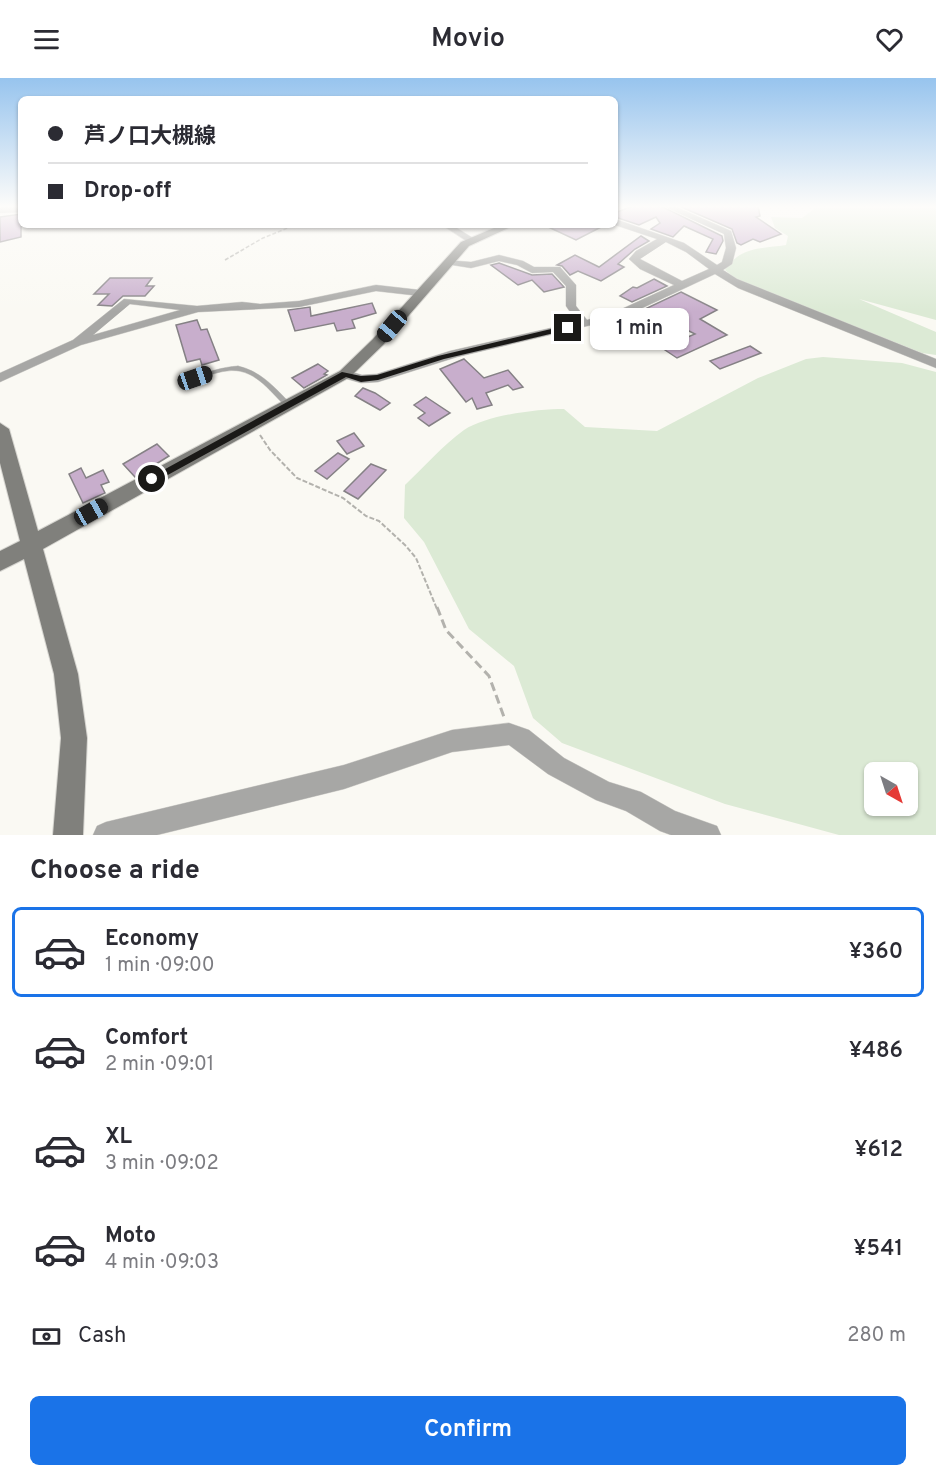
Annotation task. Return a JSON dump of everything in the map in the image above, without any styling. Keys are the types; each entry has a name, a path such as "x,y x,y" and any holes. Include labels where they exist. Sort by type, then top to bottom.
{"main road":[{"path":"0,562 345,374 378,342 420,292 470,241"},
{"path":"0,429 66,674 74,738 68,835"}],"street":[{"path":"660,241 639,253 634,259 644,267 680,284"},
{"path":"669,241 700,257 742,286 936,364"},
{"path":"345,374 361,379 378,378 441,357 617,316 680,284 727,264 731,248 730,241"},
{"path":"449,262 471,265 499,258 520,263 532,270 556,269 571,285 571,306 585,324"},
{"path":"78,343 119,306 128,301 197,309 286,306 376,288 420,292"},
{"path":"0,378 78,343 197,309"},
{"path":"106,835 344,777 452,741 509,734 521,738 556,766 604,792 633,801 669,822 708,835"}],"lane":[{"path":"195,378 224,369 244,367 254,372 288,405"}],"path":[{"path":"225,260 257,241"},
{"path":"253,423 270,450 297,478 343,498 366,516 379,521 416,558 446,630 461,649 489,676 509,734"}],"green space":[{"path":"787,241 936,241 936,320 859,299 936,332 936,355 922,353 737,280 725,270 731,262 744,253 759,248 786,245"},
{"path":"823,357 902,363 936,372 936,835 839,835 725,804 562,743 533,718 514,666 469,629 424,542 404,518 405,485 449,442 464,430 486,420 540,410 564,409 585,427 657,431 758,378 806,359"}],"building":[{"path":"634,241 648,241 635,249 618,264 624,267 601,281 578,271 570,275 562,266 557,265 575,255 599,267"},
{"path":"712,241 723,241 716,254 706,252"},
{"path":"736,241 748,241 741,245"},
{"path":"499,263 532,275 552,274 564,287 544,292 532,280 518,285 491,265"},
{"path":"110,278 152,278 146,286 154,286 145,296 123,296 112,306 98,305 109,294 94,294"},
{"path":"654,279 667,286 632,302 620,296 633,287 637,288"},
{"path":"681,292 717,310 700,319 727,335 677,358 662,348 695,334 645,309"},
{"path":"372,303 376,313 352,320 355,328 337,331 334,323 295,331 288,310 310,307 311,316"},
{"path":"197,320 201,330 207,329 219,360 202,365 200,359 187,362 176,325"},
{"path":"750,346 761,353 720,369 710,361"},
{"path":"464,359 484,378 508,370 523,387 513,390 508,385 486,393 492,405 477,409 472,398 466,402 440,369"},
{"path":"318,364 328,371 324,374 327,375 304,388 292,378"},
{"path":"363,388 390,403 380,410 355,396"},
{"path":"426,397 450,413 429,426 418,418 425,413 414,405"},
{"path":"354,433 364,446 347,454 337,441"},
{"path":"157,444 169,456 135,477 123,464"},
{"path":"338,453 349,459 327,479 315,471"},
{"path":"371,464 386,470 358,499 344,491"},
{"path":"81,468 86,478 103,470 109,482 101,485 105,493 83,503 69,474"}],"route":[{"path":"152,479 345,374 353,378 368,380 378,378 441,357 568,328"}]}
